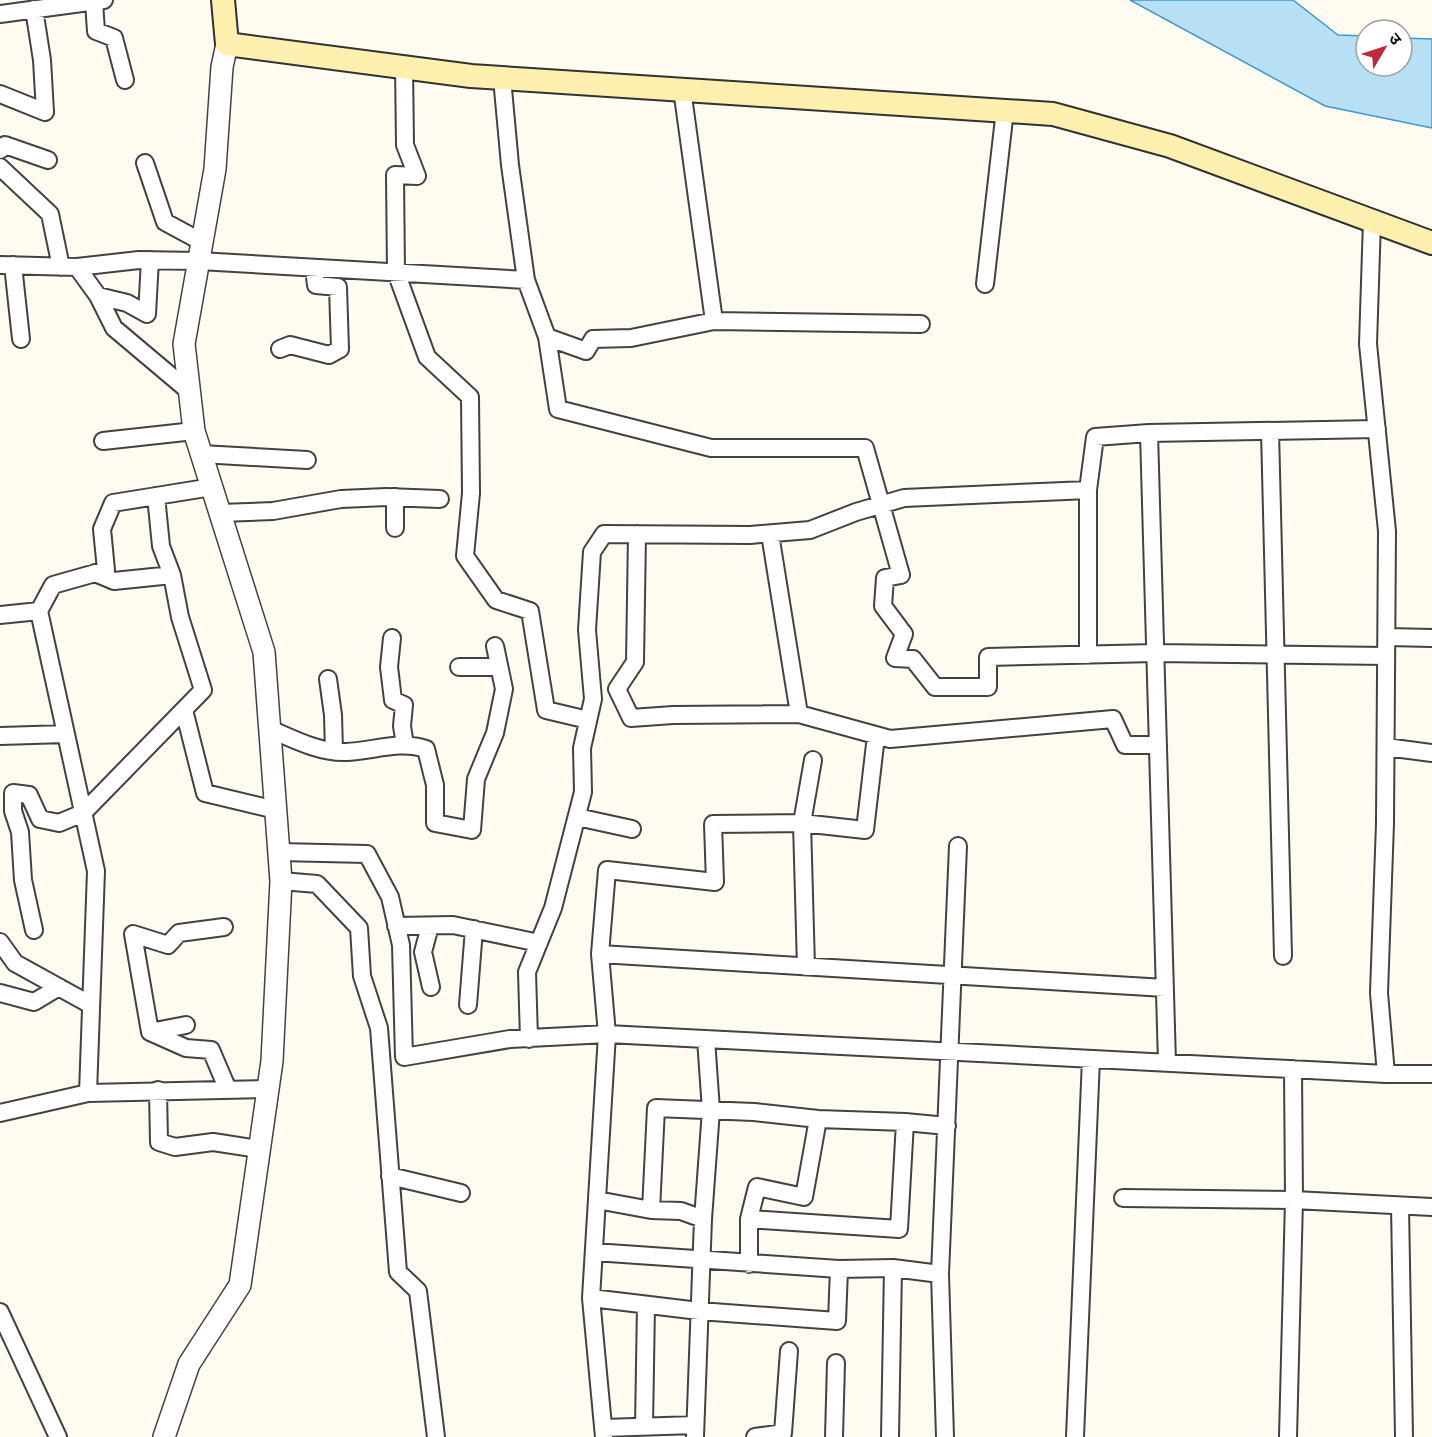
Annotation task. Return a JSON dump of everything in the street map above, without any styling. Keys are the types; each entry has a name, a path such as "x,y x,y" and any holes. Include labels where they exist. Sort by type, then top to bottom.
{"main road":[{"path":"223,0 228,45 471,76 1053,114 1170,146 1432,243"}],"street":[{"path":"0,14 99,1 96,31 114,38 125,80"},
{"path":"0,94 45,112 42,60 34,9"},
{"path":"164,1437 189,1364 240,1284 272,1060 281,881 264,652 194,431 184,344 215,169 222,67 228,45"},
{"path":"404,66 405,145 417,176 395,175 396,272 427,357 470,397 471,493 465,556 496,600 530,611 546,710 588,720"},
{"path":"502,78 510,165 526,280 547,337 558,409 711,448 865,448 901,575 885,578 883,606 904,634 895,658 913,659 935,687 988,687 988,657 1155,653 1386,656"},
{"path":"682,89 714,321"},
{"path":"985,284 1005,110"},
{"path":"0,150 5,145 48,160"},
{"path":"145,163 165,222 201,252"},
{"path":"0,167 22,185 50,214 69,267 98,296 114,328 190,392"},
{"path":"1372,221 1368,344 1387,531 1386,747 1379,993 1386,1074"},
{"path":"21,339 7,265 69,267 150,260 201,252 314,268 526,280"},
{"path":"98,296 127,303 147,314 150,260"},
{"path":"280,349 290,345 329,355 340,349 338,287 316,285 314,268"},
{"path":"547,337 586,351 593,339 631,338 714,321 921,324"},
{"path":"1088,655 1088,490 1095,437 1149,433 1377,429"},
{"path":"103,441 194,431"},
{"path":"1270,431 1283,956"},
{"path":"1149,433 1167,1063"},
{"path":"201,454 307,460"},
{"path":"88,1093 96,871 39,611 53,585 106,570 102,529 113,503 212,487"},
{"path":"529,1039 527,972 553,908 583,792 582,748 593,699 587,630 592,552 604,534 770,534 810,530 904,498 1088,490"},
{"path":"34,930 23,880 20,832 13,810 13,793 29,795 40,819 59,823 83,813 203,690 180,617 172,575 161,546 156,496"},
{"path":"220,513 273,511 341,499 395,497 440,499"},
{"path":"395,497 395,528"},
{"path":"617,689 635,662 637,534"},
{"path":"770,534 799,714"},
{"path":"95,573 114,581 172,575"},
{"path":"0,615 39,611"},
{"path":"1387,637 1432,638"},
{"path":"392,638 390,667 393,700 404,705 402,726 405,746"},
{"path":"270,729 304,745 344,753 412,744 426,749 435,784 435,823 472,830 476,779 495,733 504,688 495,646"},
{"path":"459,667 499,667"},
{"path":"590,670 617,689 631,718 673,715 799,714 890,739 1113,719 1125,745 1158,745"},
{"path":"328,679 333,715 334,751"},
{"path":"184,710 205,793 276,810"},
{"path":"0,736 66,734"},
{"path":"706,1040 711,1110 703,1219 695,1431 644,1426 604,1433 591,1298 607,1034 600,954 607,870 715,882 713,824 802,823 865,830 876,736"},
{"path":"1386,747 1432,753"},
{"path":"806,967 802,823 813,760"},
{"path":"577,817 632,829"},
{"path":"945,1437 940,1274 958,846"},
{"path":"279,852 368,854 390,897 401,945 404,1057 510,1039 607,1034 1386,1074 1432,1074"},
{"path":"281,881 317,885 359,928 362,975 379,1028 398,1272 418,1291 436,1437"},
{"path":"396,926 453,925 539,943"},
{"path":"430,926 423,952 431,987"},
{"path":"150,1032 134,934 168,945 179,933 224,927"},
{"path":"468,1005 474,929"},
{"path":"0,942 15,963 91,1005"},
{"path":"600,954 1165,988"},
{"path":"0,993 34,1002 58,987"},
{"path":"150,1032 186,1025"},
{"path":"150,1032 186,1048 211,1050 228,1090"},
{"path":"1076,1437 1091,1059"},
{"path":"1288,1437 1294,1200 1293,1069"},
{"path":"0,1113 88,1093 268,1089"},
{"path":"158,1090 159,1142 175,1147 213,1142 259,1149"},
{"path":"651,1210 656,1108 947,1125"},
{"path":"749,1263 749,1219 757,1187 804,1197 818,1119"},
{"path":"749,1219 899,1229 905,1122"},
{"path":"390,1176 461,1193"},
{"path":"1123,1197 1294,1200 1432,1207"},
{"path":"597,1200 651,1210 681,1211 703,1219"},
{"path":"1400,1206 1404,1437"},
{"path":"594,1252 839,1269 893,1268 940,1274"},
{"path":"890,1437 893,1268"},
{"path":"591,1298 699,1311 837,1321 839,1269"},
{"path":"644,1426 646,1305"},
{"path":"0,1312 58,1437"},
{"path":"755,1437 783,1434 789,1351"},
{"path":"834,1437 836,1363"}],"water":[{"path":"1130,0 1293,0 1338,35 1354,36 1354,78 1414,78 1414,38 1432,39 1432,128 1325,106"}]}
